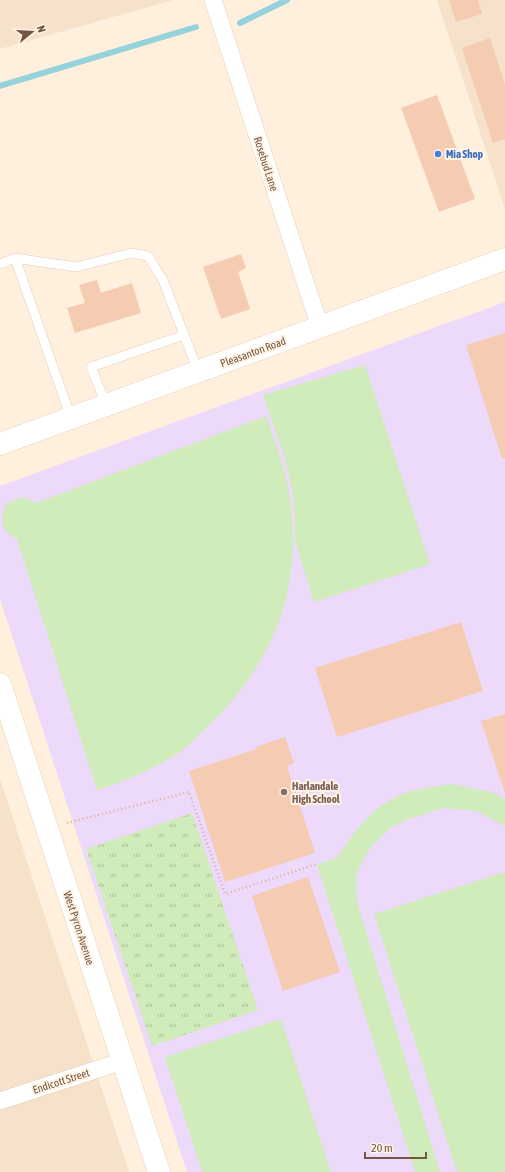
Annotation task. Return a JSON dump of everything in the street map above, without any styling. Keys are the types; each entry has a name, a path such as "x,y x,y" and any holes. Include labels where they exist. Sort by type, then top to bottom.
{"main road":[{"name":"Pleasanton Road","path":"1,440 71,418 505,259"},
{"name":"West Pyron Avenue","path":"0,684 159,1172"}],"street":[{"name":"Rosebud Lane","path":"213,0 320,327"},
{"name":"Endicott Street","path":"0,1101 123,1062"}],"lane":[{"path":"0,264 15,258 76,267 132,253 148,256 163,280 198,371"},
{"path":"15,258 71,418"},
{"path":"106,405 92,367 184,335"}],"path":[{"path":"47,828 189,792 225,894 317,864"}],"shaded area":[{"path":"0,0 173,0 0,49"},
{"path":"437,0 505,0 505,209"},
{"name":"Harlandale High School","path":"505,302 505,1172 187,1172 0,599 0,486"},
{"path":"0,779 129,1172 0,1172"}],"green space":[{"path":"365,365 430,564 314,602 295,541 295,516 292,489 284,455 263,395"},
{"path":"266,416 282,464 291,502 292,515 293,546 290,576 284,605 274,633 261,659 245,684 226,708 188,746 168,760 148,770 97,790 17,539 4,528 2,520 6,504 22,497 36,503"},
{"path":"452,784 491,792 505,799 505,826 476,811 443,808 409,819 390,828 371,847 356,875 357,902 440,1172 415,1172 317,864 337,858 354,833 368,817 392,799 429,787"},
{"path":"192,813 258,1010 152,1046 86,849"},
{"path":"505,872 505,1172 457,1172 374,914"},
{"path":"281,1019 331,1172 202,1172 165,1057"}],"building":[{"path":"449,0 478,0 482,14 456,22"},
{"path":"490,38 505,85 505,139 493,143 462,48"},
{"name":"Mia Shop","path":"437,95 475,199 439,212 401,108"},
{"path":"241,254 246,268 238,272 250,309 221,319 203,267"},
{"path":"97,280 101,293 132,283 141,313 75,333 67,308 85,303 79,285"},
{"path":"505,333 505,458 502,459 466,345"},
{"path":"461,622 483,691 337,737 315,668"},
{"path":"505,714 505,793 481,721"},
{"path":"285,737 294,763 287,766 315,853 225,882 189,771 257,749 256,747"},
{"path":"308,877 340,972 283,991 252,896"}],"waterway":[{"path":"240,23 287,0"},
{"path":"0,86 196,27"}],"place":[{"name":"Mia Shop","path":"438,154"},
{"name":"Harlandale High School","path":"284,792"}]}
